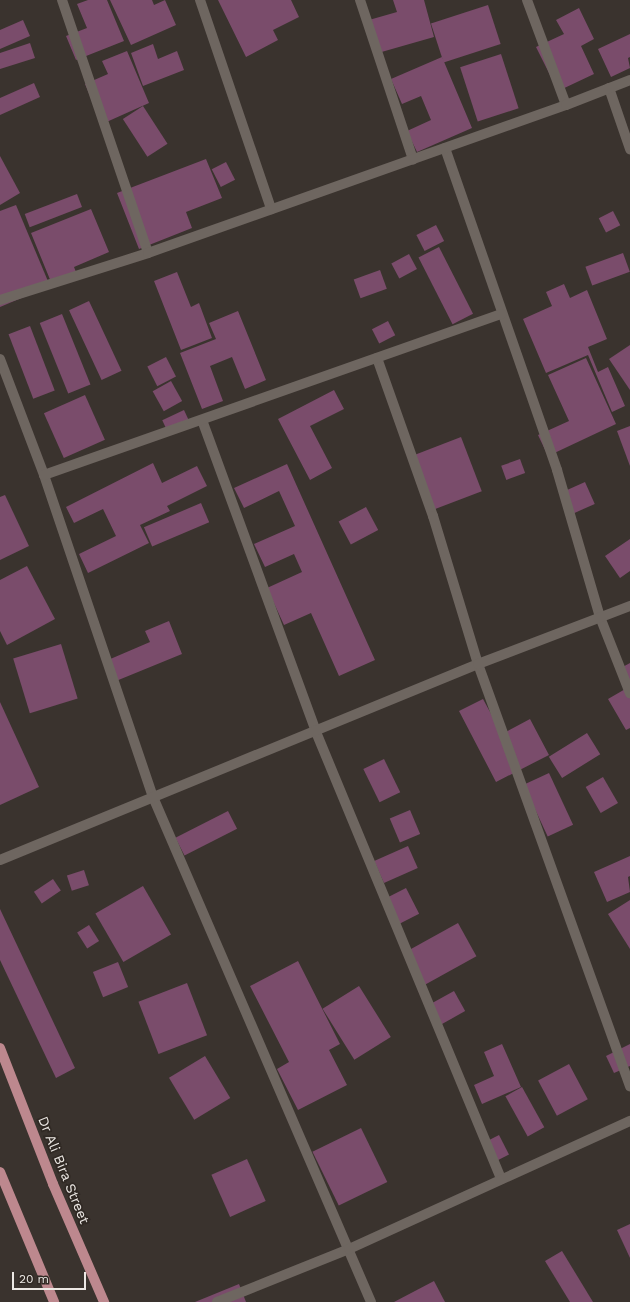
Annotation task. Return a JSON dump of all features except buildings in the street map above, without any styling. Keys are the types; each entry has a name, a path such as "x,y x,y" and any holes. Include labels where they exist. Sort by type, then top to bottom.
{"main road":[{"name":"Dr Ali Bira Street","path":"0,1048 53,1184 104,1302"},
{"path":"0,1172 54,1302"}],"street":[{"path":"62,0 148,253"},
{"path":"200,0 271,209"},
{"path":"360,0 413,159"},
{"path":"526,0 566,105"},
{"path":"0,300 148,253 566,105 630,80"},
{"path":"609,88 630,149"},
{"path":"445,148 557,470 600,617 630,693"},
{"path":"44,476 502,314"},
{"path":"378,358 433,516 478,664 630,1087"},
{"path":"0,359 44,476 153,797 371,1302"},
{"path":"202,420 316,732 501,1179"},
{"path":"0,860 316,732 478,664 630,606"},
{"path":"217,1302 349,1249 630,1121"}]}
